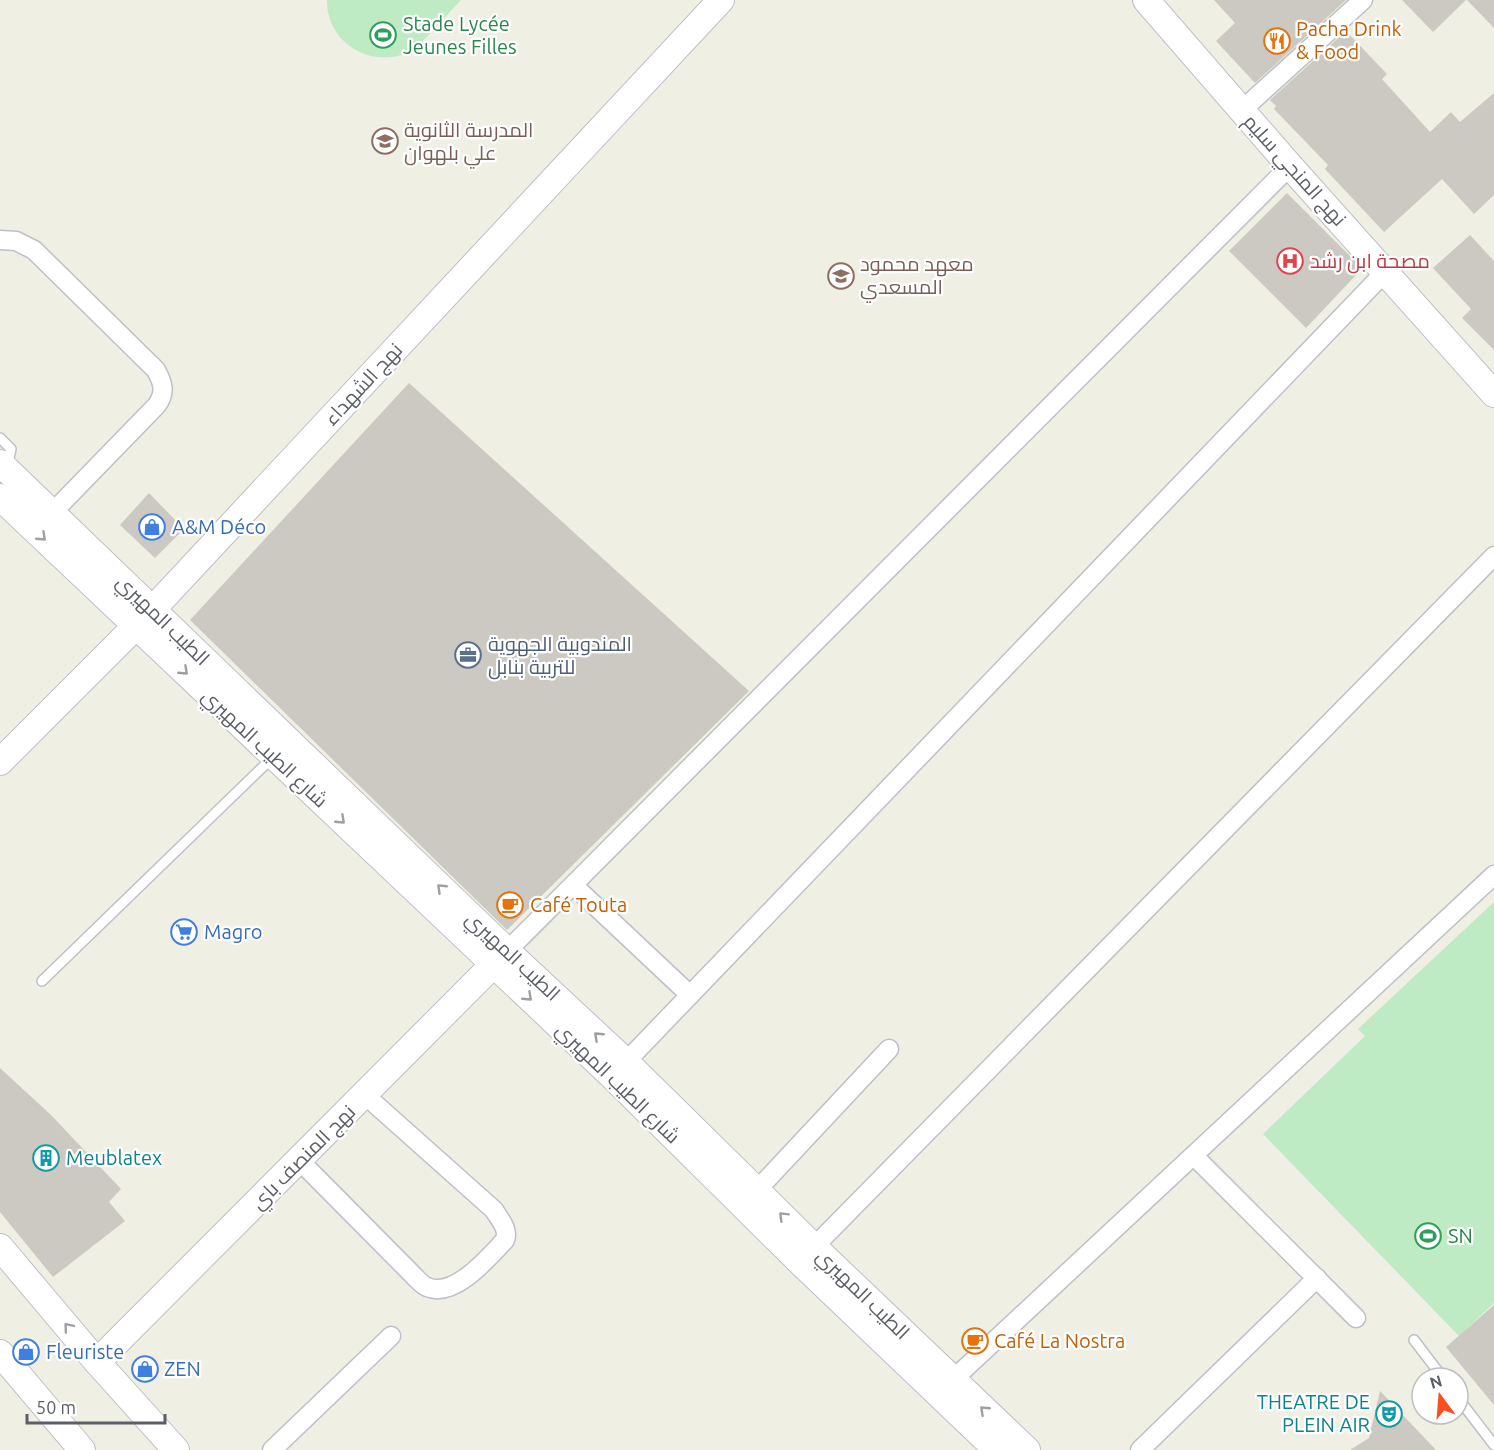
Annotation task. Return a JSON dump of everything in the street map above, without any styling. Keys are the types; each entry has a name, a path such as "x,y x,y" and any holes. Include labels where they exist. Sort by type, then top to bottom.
{"street":[{"name":"نهج الشهداء","path":"0,762 144,618 721,0"},
{"name":"نهج المنجي سليم","path":"1146,0 1290,166 1494,394"},
{"path":"1242,110 1363,0"},
{"path":"501,958 1290,166"},
{"path":"0,240 16,241 34,250 156,370 162,380 164,390 157,405 52,513"},
{"path":"619,1069 1386,271"},
{"name":"الطيب المهيري","path":"3,466 52,513 144,618 501,958"},
{"name":"شارع الطيب المهيري","path":"0,497 144,618 274,756 501,958 619,1069 945,1387 997,1450"},
{"path":"807,1254 1494,556"},
{"path":"1027,1450 945,1387 1494,875"},
{"path":"573,885 690,996"},
{"name":"نهج المنصف باي","path":"97,1362 501,958"},
{"path":"757,1190 889,1049"},
{"name":"الطيب المهيري","path":"619,1069 757,1190 807,1254"},
{"path":"300,1161 412,1275 427,1287 435,1289 459,1283 484,1263 507,1236 494,1210 365,1095"},
{"path":"1194,1156 1356,1318"},
{"path":"0,1247 97,1362 176,1450"},
{"path":"1140,1450 1317,1278"},
{"path":"272,1450 391,1336"},
{"path":"0,1353 81,1450"}],"lane":[{"path":"0,438 11,449 3,466"},
{"path":"42,981 274,756"},
{"path":"1414,1340 1434,1366"},
{"path":"1470,1414 1494,1445"}],"green space":[{"name":"Stade Lycée Jeunes Filles","path":"327,0 461,0 414,49 395,57 380,57 366,55 342,40 329,15"},
{"name":"SN","path":"1494,902 1494,1303 1459,1336 1263,1134 1365,1036 1358,1029"}],"building":[{"path":"1214,0 1346,0 1255,83 1216,41 1235,23"},
{"path":"1402,0 1466,0 1433,32"},
{"path":"1467,0 1494,0 1494,28"},
{"path":"1346,31 1387,74 1382,79 1430,132 1451,112 1460,122 1494,93 1494,195 1474,214 1442,179 1384,232 1325,169 1328,165 1274,109 1276,106 1270,100"},
{"name":"مصحة ابن رشد","path":"1287,193 1356,262 1356,275 1306,328 1229,251"},
{"path":"1470,235 1494,261 1494,350 1462,318 1471,309 1433,268"},
{"name":"المندوبية الجهوية للتربية بنابل","path":"409,383 749,691 507,930 190,620"},
{"name":"A&M Déco","path":"149,493 184,529 155,558 120,525"},
{"name":"Meublatex","path":"0,1068 51,1115 121,1189 109,1202 125,1221 53,1277 0,1212"},
{"path":"1494,1305 1494,1405 1470,1376 1470,1366 1462,1366 1446,1347"},
{"name":"THEATRE DE PLEIN AIR","path":"1380,1391 1410,1423 1410,1426 1413,1426 1436,1450 1350,1450 1369,1438"}],"place":[{"name":"Stade Lycée Jeunes Filles","path":"383,35"},
{"name":"Pacha Drink & Food","path":"1277,41"},
{"name":"المدرسة الثانوية علي بلهوان","path":"385,141"},
{"name":"مصحة ابن رشد","path":"1290,261"},
{"name":"معهد محمود المسعدي","path":"841,276"},
{"name":"A&M Déco","path":"152,527"},
{"name":"المندوبية الجهوية للتربية بنابل","path":"468,655"},
{"name":"Café Touta","path":"510,905"},
{"name":"Magro","path":"184,932"},
{"name":"Meublatex","path":"46,1158"},
{"name":"SN","path":"1428,1236"},
{"name":"Café La Nostra","path":"975,1341"},
{"name":"Fleuriste","path":"26,1352"},
{"name":"ZEN","path":"145,1369"},
{"name":"THEATRE DE PLEIN AIR","path":"1389,1414"}]}
